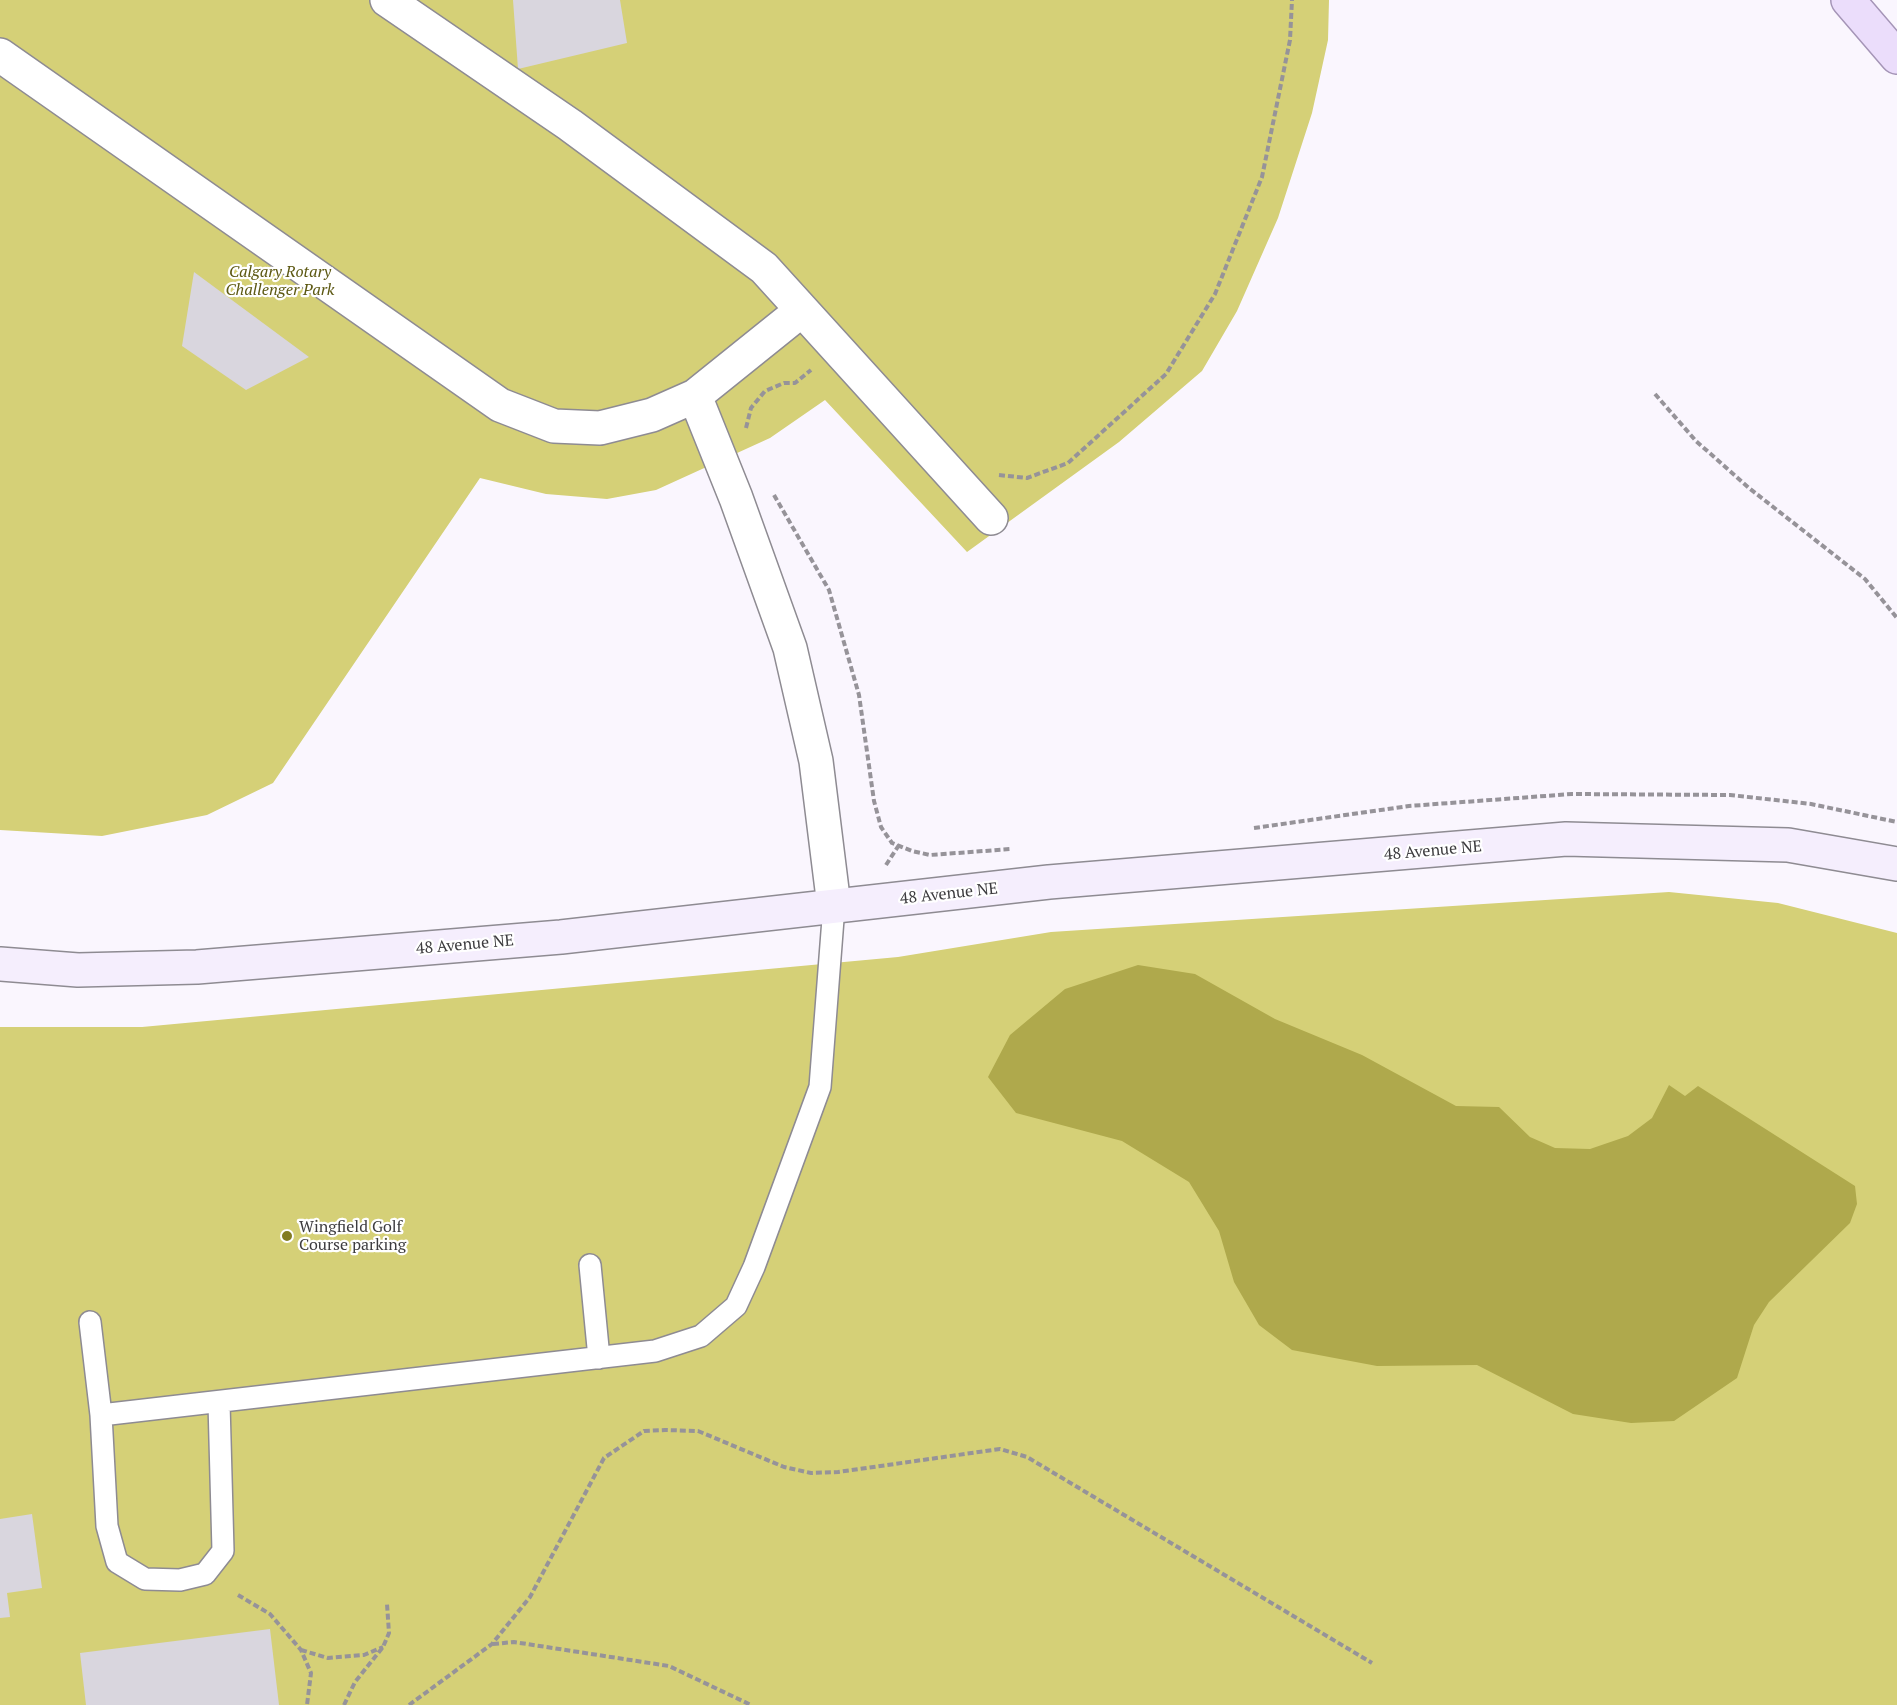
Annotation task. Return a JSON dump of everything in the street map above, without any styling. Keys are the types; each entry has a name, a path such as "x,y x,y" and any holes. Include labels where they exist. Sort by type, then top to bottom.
{"main road":[{"path":"1848,0 1897,57"}],"street":[{"path":"387,0 570,125 764,268 991,518"},
{"path":"0,55 500,405 554,426 600,428 652,415 695,396 802,310"},
{"path":"695,396 736,498 790,648 816,761 834,906"},
{"name":"48 Avenue NE","path":"0,964 78,970 197,968 561,937 1049,882 1566,839 1788,845 1897,864"}],"lane":[{"path":"101,1414 219,1403 655,1352 701,1336 736,1306 754,1267 820,1087 834,906"},
{"path":"590,1265 600,1358"},
{"path":"90,1322 101,1414 108,1526 117,1562 145,1579 180,1580 206,1574 223,1551 219,1403"}],"path":[{"path":"990,473 1027,478 1068,463 1167,374 1215,294 1262,177 1290,40 1292,0"},
{"path":"747,436 746,426 751,408 765,391 784,383 795,383 838,348"},
{"path":"1655,394 1696,441 1749,488 1865,579 1897,618"},
{"path":"771,490 829,590 859,695 874,801 881,827 892,843 930,855 1019,848"},
{"path":"1252,828 1409,806 1572,794 1730,795 1811,804 1897,822"},
{"path":"409,1705 492,1644 530,1597 604,1458 621,1444 644,1431 665,1430 698,1431 784,1467 811,1473 838,1472 1000,1449 1027,1457 1372,1663"},
{"path":"238,1595 270,1614 301,1650 311,1673 307,1705"},
{"path":"344,1705 356,1682 383,1647 389,1633 387,1604"},
{"path":"492,1644 514,1642 669,1666 751,1705"},
{"path":"301,1650 328,1658 364,1655 383,1647"}],"green space":[{"name":"Calgary Rotary Challenger Park","path":"0,0 1329,0 1328,40 1312,113 1278,218 1237,311 1202,371 1119,442 967,552 825,400 770,438 656,490 607,499 546,494 480,478 273,783 207,815 102,836 0,830"},
{"path":"1669,892 1778,903 1897,933 1897,1705 0,1705 0,1027 142,1027 898,957 1051,932"}],"shaded area":[{"path":"1138,965 1195,974 1275,1019 1362,1055 1456,1106 1499,1107 1530,1137 1555,1148 1590,1149 1628,1136 1652,1118 1669,1085 1685,1096 1698,1086 1855,1186 1857,1204 1850,1223 1769,1302 1754,1325 1737,1378 1674,1421 1631,1423 1573,1414 1477,1365 1377,1366 1292,1350 1259,1325 1234,1282 1219,1231 1189,1182 1122,1141 1016,1113 988,1077 1010,1035 1065,989"}],"building":[{"path":"513,0 620,0 627,43 518,69"},
{"path":"194,272 309,357 246,390 182,346"},
{"path":"32,1514 42,1588 7,1593 10,1617 0,1618 0,1519"},
{"path":"270,1629 279,1705 86,1705 80,1653"}],"place":[{"name":"Wingfield Golf Course parking","path":"287,1236"}]}
